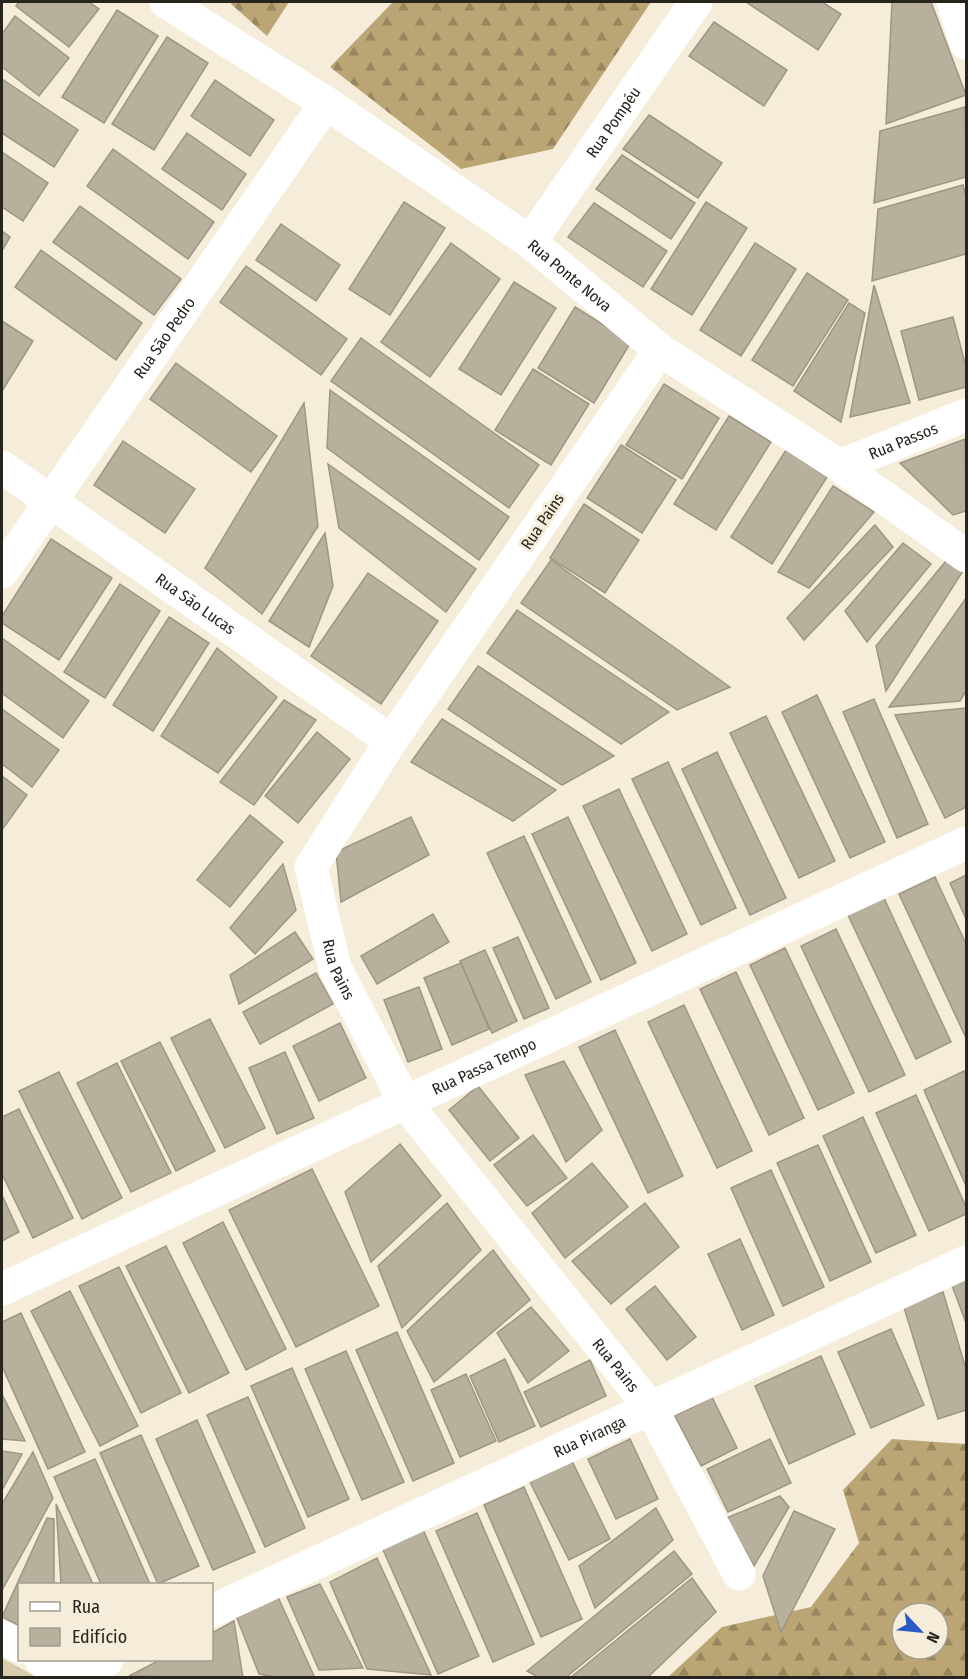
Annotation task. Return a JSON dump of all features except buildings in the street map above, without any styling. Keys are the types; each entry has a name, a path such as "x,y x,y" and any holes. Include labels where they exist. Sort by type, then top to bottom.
{"street":[{"name":"Rua Ponte Nova","path":"166,2 326,104 530,242 660,350 840,466 966,556"},
{"name":"Rua Pompéu","path":"530,242 696,2"},
{"path":"953,2 966,43"},
{"name":"Rua São Pedro","path":"2,572 326,104"},
{"name":"Rua Pains","path":"660,350 391,741 311,867 335,968 406,1104 650,1407 739,1574"},
{"name":"Rua Passos","path":"840,466 966,415"},
{"name":"Rua São Lucas","path":"2,467 391,741"},
{"name":"Rua Passa Tempo","path":"2,1289 966,843"},
{"name":"Rua Piranga","path":"213,1611 966,1262"},
{"path":"2,1637 18,1646"},
{"path":"43,1661 71,1677 103,1661"}],"green space":[{"path":"232,2 289,2 267,36 231,4"},
{"path":"393,2 651,2 553,149 461,169 330,67"},
{"path":"892,1439 966,1444 966,1677 667,1678 722,1627 811,1607 859,1543 843,1490"},
{"path":"2,1658 36,1677 2,1677"}]}
